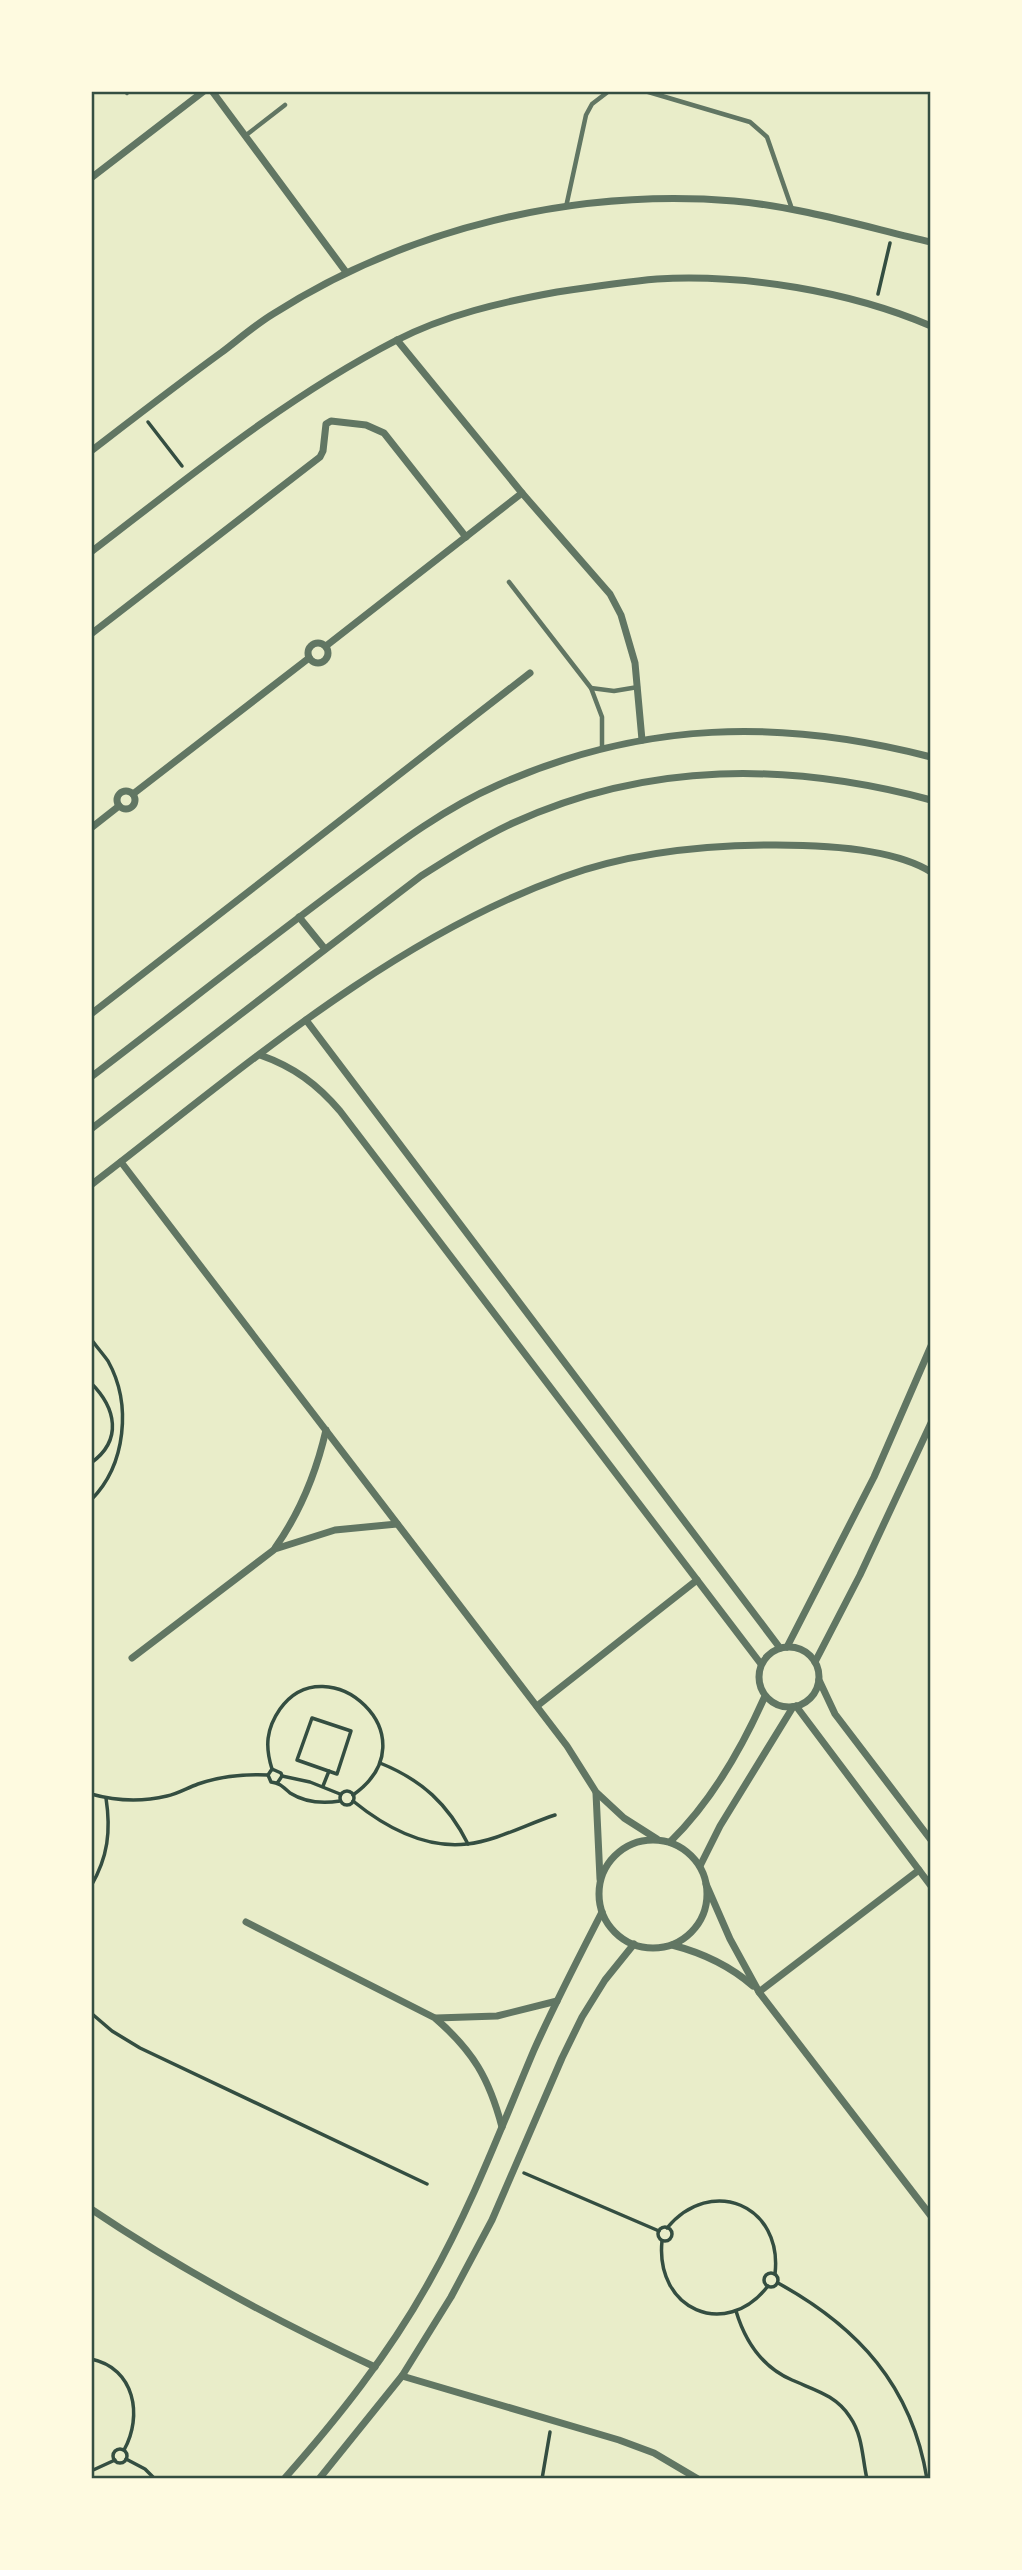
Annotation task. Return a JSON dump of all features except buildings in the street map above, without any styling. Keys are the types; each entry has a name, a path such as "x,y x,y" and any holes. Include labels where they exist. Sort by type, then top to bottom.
{"street":[{"path":"91,178 204,91"},
{"path":"212,91 346,272"},
{"path":"91,451 272,314 346,272 412,245 488,222 566,208 678,198 735,201 792,209 931,242"},
{"path":"91,552 243,436 321,382 397,340 449,318 513,300 658,279 737,281 816,291 894,310 931,326"},
{"path":"397,340 522,493 610,594 628,637 638,687 642,740"},
{"path":"91,634 320,457 326,424 331,421 366,425 384,433 466,537"},
{"path":"326,646 522,493"},
{"path":"321,643 326,646 328,657 325,662 319,664 309,659 307,653 312,645 321,643"},
{"path":"133,794 309,659"},
{"path":"91,1014 530,673"},
{"path":"91,1077 396,845 452,808 496,785 542,766 642,740 699,732 760,731 821,735 882,744 931,757"},
{"path":"91,1129 421,876 472,844 554,805 597,791 702,775 760,773 817,776 875,785 931,800"},
{"path":"119,806 117,802 120,793 133,794"},
{"path":"119,806 128,810 132,807 135,803 133,794"},
{"path":"91,828 119,806"},
{"path":"91,1185 306,1020 416,947 488,907 565,876 645,855 727,845 810,845 892,856 916,863 931,872"},
{"path":"299,917 325,949"},
{"path":"306,1020 784,1647"},
{"path":"260,1055 284,1063 305,1076 332,1101 761,1664"},
{"path":"121,1162 537,1706 567,1746 596,1792 624,1818 657,1839 682,1847 700,1866 730,1939 759,1992 931,2216"},
{"path":"784,1647 874,1477 931,1346"},
{"path":"815,1662 878,1538 931,1423"},
{"path":"132,1658 275,1549 308,1493 326,1430"},
{"path":"275,1549 335,1530 397,1524"},
{"path":"537,1706 697,1580"},
{"path":"795,1707 783,1707 765,1696 760,1686 761,1664 772,1651 784,1647 798,1648 808,1653 815,1662 819,1680 835,1714 931,1840"},
{"path":"700,1866 720,1826 795,1707 812,1697 819,1680"},
{"path":"670,1842 690,1821 705,1799 746,1735 765,1696"},
{"path":"795,1707 931,1886"},
{"path":"596,1792 599,1890 602,1912 610,1925 621,1937 634,1944 647,1948 672,1945 719,1961 759,1992"},
{"path":"599,1890 611,1859 632,1844 657,1839"},
{"path":"759,1992 919,1870"},
{"path":"672,1945 685,1938 696,1927 706,1906 706,1884"},
{"path":"284,2479 336,2419 374,2367 428,2284 468,2208 557,2001 602,1912"},
{"path":"246,1922 435,2018 460,2040 480,2066 494,2095 502,2127"},
{"path":"319,2479 357,2436 402,2376 457,2286 515,2170 582,2017 605,1980 634,1944"},
{"path":"435,2018 497,2016 557,2001"},
{"path":"91,2209 221,2291 374,2367"},
{"path":"402,2376 619,2440 654,2453 698,2479"}],"lane":[{"path":"566,208 586,115 592,104 609,91"},
{"path":"645,91 750,122 759,129 767,138 792,209"},
{"path":"245,136 285,105"},
{"path":"509,582 591,688 603,717 602,749"},
{"path":"591,688 614,691 638,687"}],"path":[{"path":"875,306 892,233"},
{"path":"141,413 190,476"},
{"path":"91,1339 107,1361 115,1379 123,1417 120,1446 110,1473 91,1500"},
{"path":"91,1383 107,1403 113,1426 106,1448 91,1463"},
{"path":"272,1769 267,1753 267,1735 282,1705 296,1694 321,1688 346,1691 361,1700 373,1713 383,1746 374,1776 353,1795 353,1801"},
{"path":"312,1718 351,1731 337,1774 329,1771 297,1760 312,1718"},
{"path":"380,1763 403,1772 424,1785 442,1802 457,1822 468,1844"},
{"path":"268,1775 272,1769"},
{"path":"272,1769 279,1770 282,1776 323,1786 340,1794 347,1791 353,1795"},
{"path":"323,1786 329,1771"},
{"path":"268,1775 271,1782 278,1782 300,1798 327,1803 340,1801 347,1805 353,1801"},
{"path":"91,1794 106,1798 148,1799 169,1796 220,1777 268,1775"},
{"path":"278,1782 282,1776"},
{"path":"340,1794 340,1801"},
{"path":"91,1886 101,1870 108,1847 110,1822 106,1798"},
{"path":"353,1801 373,1817 406,1834 443,1843 468,1844 555,1815"},
{"path":"91,2013 112,2031 140,2048 427,2184"},
{"path":"515,2170 659,2231 667,2228 689,2207 711,2201 733,2202 747,2208 769,2230 775,2251 775,2274 778,2283 812,2302 844,2325 871,2354 894,2386 912,2422 924,2459 927,2479"},
{"path":"662,2241 671,2237 667,2228"},
{"path":"659,2231 658,2236 662,2241 662,2267 672,2291 685,2303 701,2311 718,2314 736,2311 759,2297 768,2286"},
{"path":"775,2274 765,2276 764,2280 768,2286 774,2287 778,2283"},
{"path":"736,2311 741,2328 761,2358 790,2380 823,2392 849,2414 860,2438 867,2479"},
{"path":"91,2359 111,2368 122,2378 130,2391 135,2406 135,2421 132,2437 124,2450"},
{"path":"542,2479 552,2420"},
{"path":"115,2460 114,2452 121,2448 128,2456 126,2459"},
{"path":"91,2471 115,2460 121,2462 126,2459"},
{"path":"126,2459 145,2469 155,2479"}]}
